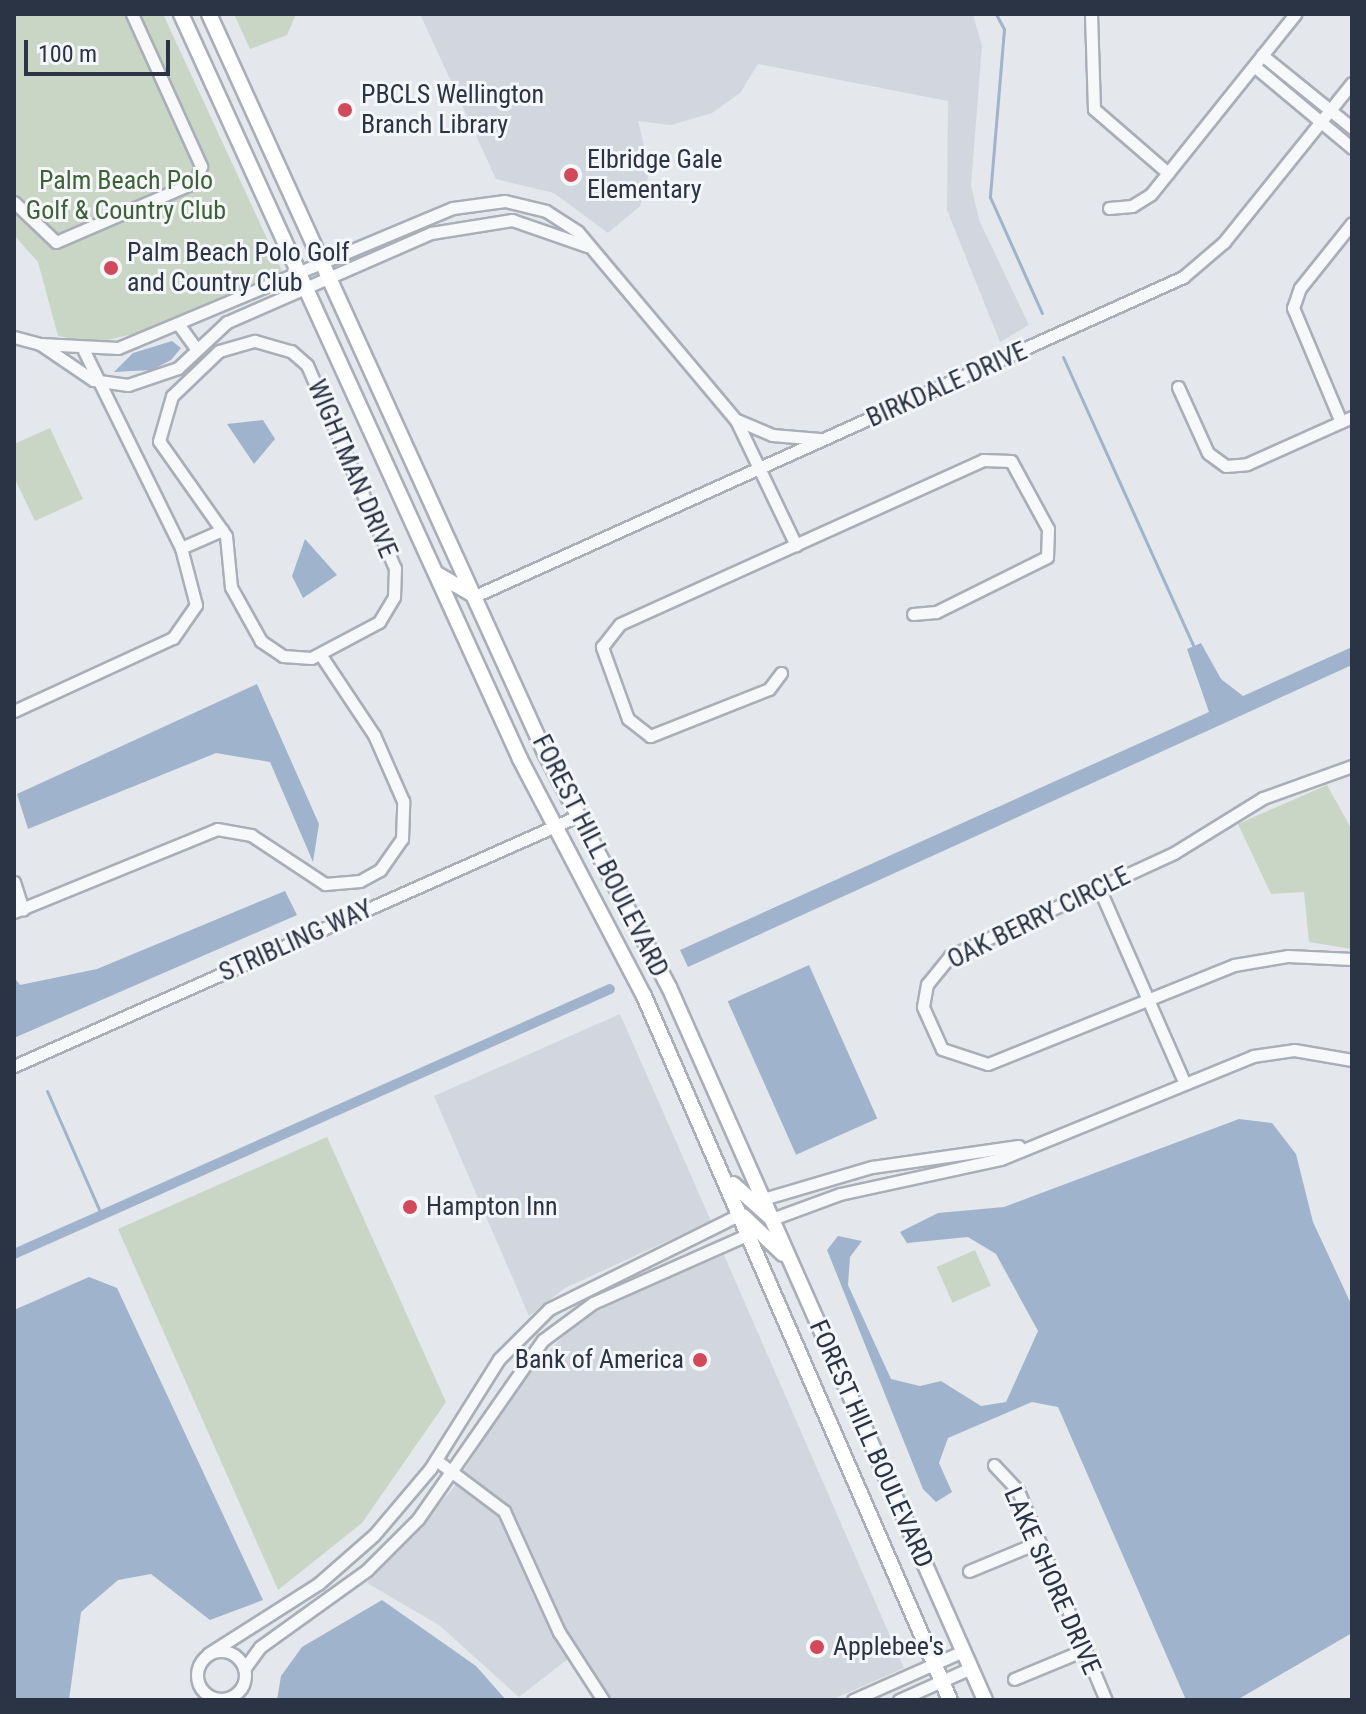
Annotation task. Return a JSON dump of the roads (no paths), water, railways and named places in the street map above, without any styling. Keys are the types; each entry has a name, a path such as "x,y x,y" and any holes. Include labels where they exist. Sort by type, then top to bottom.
{"main road":[{"name":"FOREST HILL BOULEVARD","path":"181,14 475,596 578,816 669,987 985,1700"},
{"name":"FOREST HILL BOULEVARD","path":"209,14 434,571 554,828 644,996 950,1700"},
{"path":"434,571 475,596"},
{"path":"717,1161 747,1202 772,1219"},
{"path":"740,1214 791,1264"}],"street":[{"path":"14,202 56,242 195,182 201,166 132,14"},
{"path":"1091,14 1094,109 1168,173"},
{"path":"1109,208 1139,203 1168,173 1295,14"},
{"path":"1262,55 1352,128"},
{"path":"1254,66 1352,148"},
{"name":"BIRKDALE DRIVE","path":"475,596 1183,277 1224,242 1352,83"},
{"path":"40,344 93,380 155,380 196,348 212,331 314,276 474,202 546,211 587,246 736,420 796,545"},
{"path":"14,337 84,351 118,348 179,325 201,313 468,223 512,220 587,246"},
{"path":"1178,387 1208,453 1226,466 1247,464 1347,419 1293,308 1300,288 1352,223"},
{"path":"201,313 212,331"},
{"path":"179,325 196,348"},
{"name":"WIGHTMAN DRIVE","path":"255,341 285,348 307,365 395,568 384,616 320,654 283,656 261,641 231,587 222,530 163,454 164,408 226,347 255,341"},
{"path":"14,711 183,629 197,592 181,548 93,380 84,351"},
{"path":"736,420 787,439 825,439"},
{"path":"781,673 769,689 650,736 628,719 602,647 620,624 983,460 1011,461 1048,529 1047,557 936,612 913,614"},
{"path":"181,548 222,530"},
{"path":"14,882 18,911 217,829 251,835 325,884 360,881 380,870 402,839 403,801 374,735 320,654"},
{"name":"OAK BERRY CIRCLE","path":"1352,766 1263,798 1099,888 941,963 924,994 929,1032 952,1056 988,1064 1260,959 1352,959"},
{"name":"STRIBLING WAY","path":"14,1066 578,816"},
{"path":"1099,888 1184,1082"},
{"path":"772,1219 840,1194 1001,1159 1184,1082 1273,1052 1352,1060"},
{"path":"763,1199 872,1167 1031,1144"},
{"path":"740,1214 578,1289 522,1334 487,1379 436,1460 349,1558 208,1654 198,1682 215,1698 238,1692 244,1669 260,1647 367,1570 454,1471 504,1390 543,1340 593,1303 749,1234"},
{"path":"487,1379 504,1390"},
{"path":"436,1460 504,1511 559,1632 603,1700"},
{"name":"LAKE SHORE DRIVE","path":"994,1465 1018,1491 1106,1700"},
{"path":"969,1571 1039,1542"},
{"path":"1014,1679 1084,1650"},
{"path":"853,1700 963,1651"},
{"path":"208,1654 226,1652 244,1669"},
{"path":"899,1700 971,1668"}],"water":[{"path":"172,341 181,348 171,360 152,370 114,372 133,353"},
{"path":"263,420 275,439 254,464 227,424"},
{"path":"305,539 337,575 303,598 292,576"},
{"path":"1201,643 1221,679 1243,696 1352,647 1352,665 688,967 680,950 1209,712 1187,649"},
{"path":"257,684 319,824 313,862 270,762 216,753 28,829 17,794"},
{"path":"285,891 297,915 14,1038 14,977 20,985 97,969"},
{"path":"809,965 877,1118 796,1155 728,1001"},
{"path":"1239,1119 1272,1123 1296,1154 1313,1222 1352,1306 1352,1633 1237,1700 1186,1700 1058,1407 1032,1402 948,1438 939,1463 952,1492 936,1502 923,1489 827,1250 838,1236 862,1241 850,1257 848,1285 891,1379 920,1386 941,1381 981,1406 1006,1402 1038,1331 996,1254 968,1237 907,1243 900,1232 938,1213 1004,1207"},
{"path":"89,1277 117,1288 263,1600 210,1620 151,1574 118,1580 81,1612 69,1700 14,1700 14,1310"},
{"path":"382,1600 476,1666 506,1700 277,1700 281,1676 302,1647"}],"waterway":[{"path":"996,14 1004,29 990,197 1042,313"},
{"path":"1063,357 1195,650"},
{"path":"14,1254 610,989"},
{"path":"47,1091 102,1216"}],"place":[{"name":"PBCLS Wellington Branch Library","path":"345,110"},
{"name":"Elbridge Gale Elementary","path":"571,175"},
{"name":"Palm Beach Polo Golf and Country Club","path":"111,268"},
{"name":"Hampton Inn","path":"410,1207"},
{"name":"Bank of America","path":"700,1360"},
{"name":"Applebee's","path":"817,1647"}],"park label":[{"name":"Palm Beach Polo Golf & Country Club","path":"126,196"}]}
